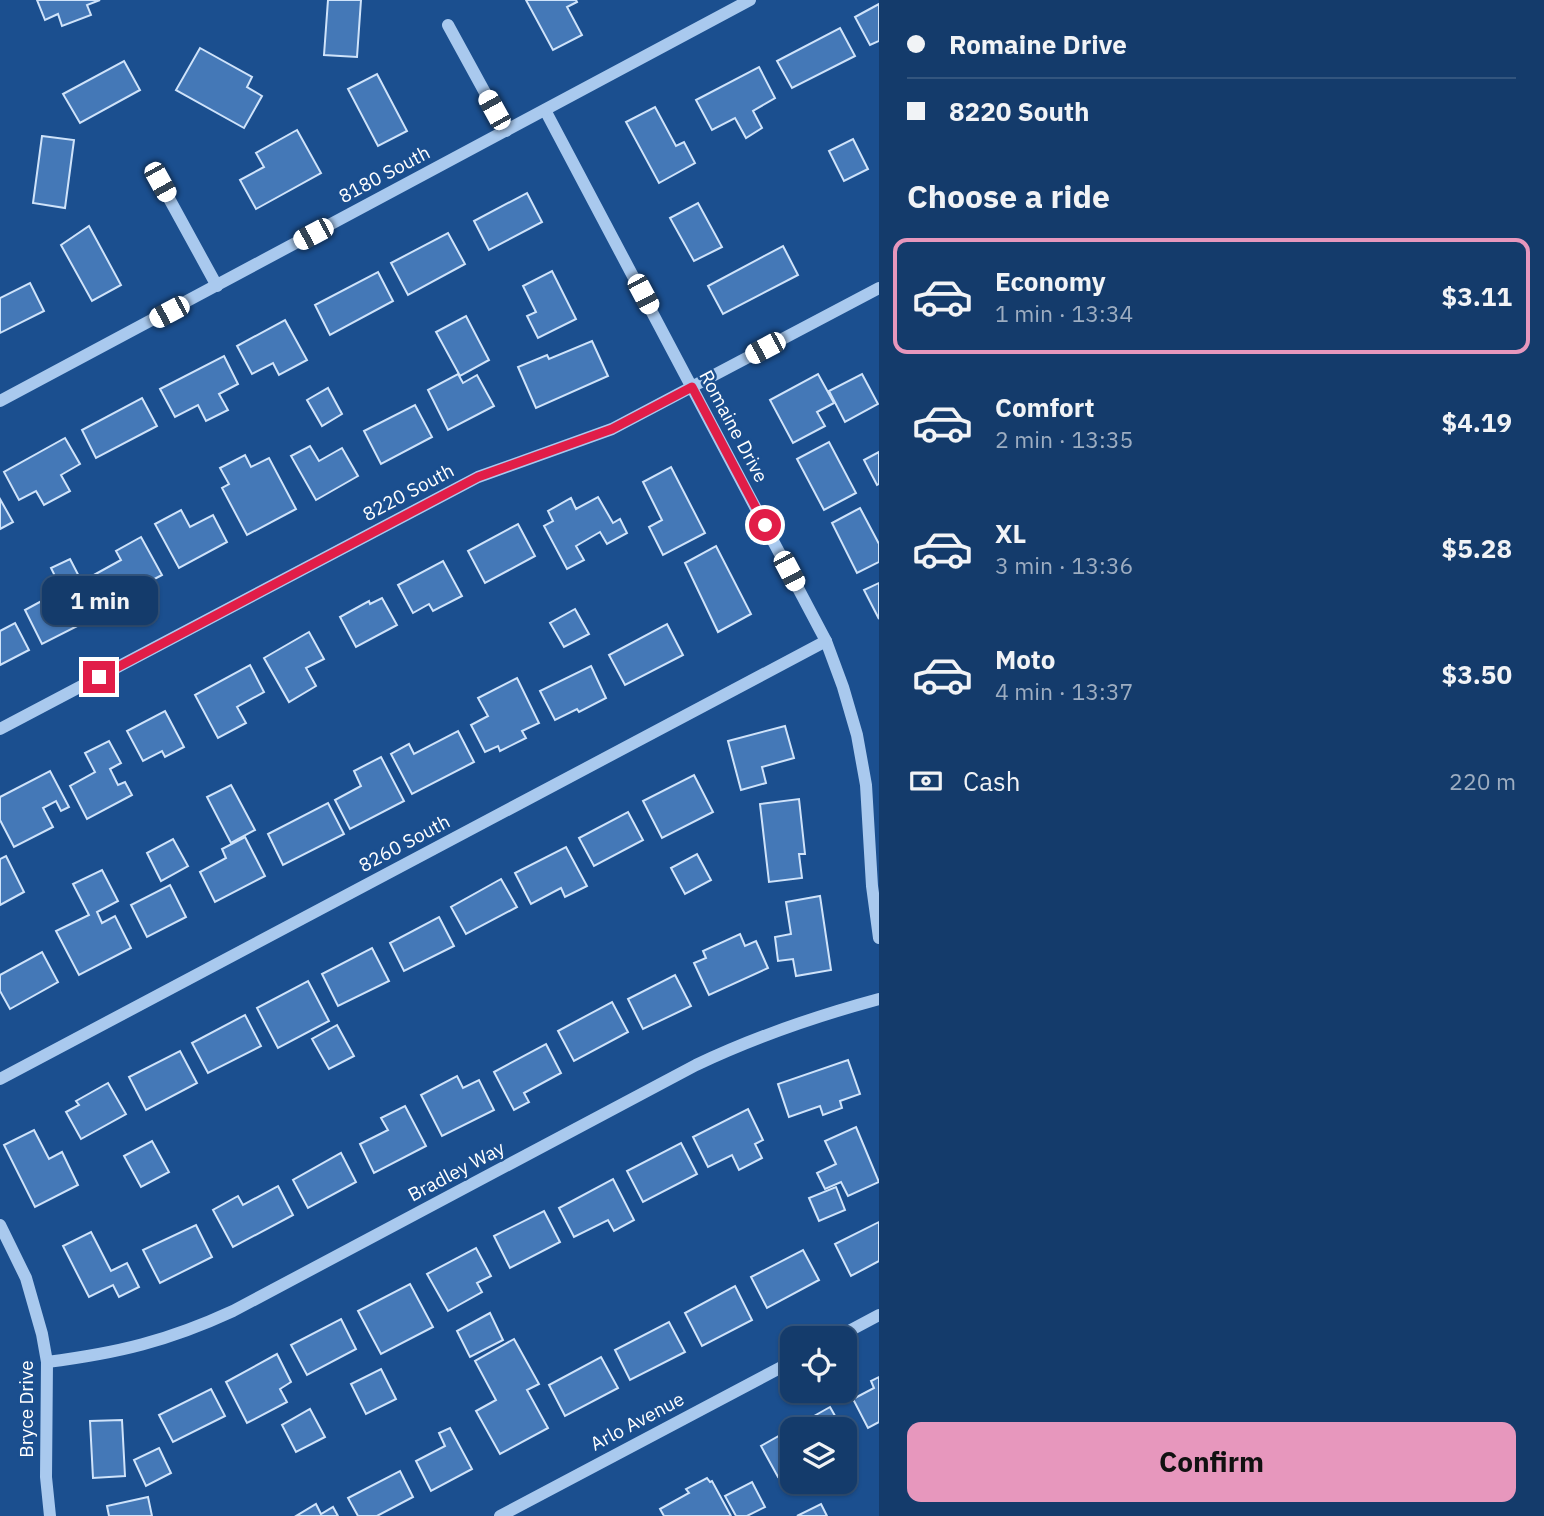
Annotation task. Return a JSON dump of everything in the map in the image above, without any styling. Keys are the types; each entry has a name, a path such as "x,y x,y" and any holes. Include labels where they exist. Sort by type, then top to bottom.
{"street":[{"name":"8180 South","path":"0,401 750,0"},
{"path":"448,25 506,131"},
{"name":"Romaine Drive","path":"545,110 826,641 857,736 866,785 874,835 872,886 879,939"},
{"path":"160,182 217,286"},
{"name":"8220 South","path":"0,729 466,482 612,429 879,288"},
{"name":"8260 South","path":"0,1079 826,641"},
{"name":"Bradley Way","path":"47,1362 121,1351 197,1328 696,1065 807,1019 879,999"},
{"name":"Bryce Drive","path":"0,1225 26,1278 47,1362 46,1477 50,1516"},
{"path":"857,1327 879,1315"},
{"name":"Arlo Avenue","path":"500,1516 780,1368"}],"building":[{"path":"37,0 100,0 87,5 91,15 62,26 58,14 45,20"},
{"path":"328,0 361,0 357,57 324,55"},
{"path":"526,0 576,0 577,2 567,7 582,35 553,50"},
{"path":"879,4 879,41 870,45 855,17"},
{"path":"840,28 855,56 792,88 777,61"},
{"path":"200,48 252,77 247,87 262,96 244,128 176,90"},
{"path":"124,61 140,90 80,123 63,94"},
{"path":"759,67 775,98 753,111 762,128 746,138 735,118 712,130 696,100"},
{"path":"377,74 407,131 378,146 348,89"},
{"path":"655,107 676,146 684,142 695,163 659,183 626,122"},
{"path":"297,130 321,173 256,209 240,180 264,167 256,153"},
{"path":"42,136 74,140 65,208 33,203"},
{"path":"853,139 868,169 844,181 829,151"},
{"path":"527,193 542,222 489,250 474,221"},
{"path":"698,203 722,247 694,261 670,218"},
{"path":"89,226 121,285 92,301 61,245"},
{"path":"448,233 465,264 408,295 391,263"},
{"path":"783,246 798,275 723,314 708,286"},
{"path":"552,271 576,319 538,338 527,316 536,312 523,286"},
{"path":"378,272 393,301 330,335 315,305"},
{"path":"30,283 44,311 0,333 0,298"},
{"path":"466,316 489,360 460,376 436,332"},
{"path":"285,320 307,360 279,375 273,363 252,374 237,346"},
{"path":"592,341 608,376 536,408 518,367 547,355 549,359"},
{"path":"224,356 238,384 219,394 228,410 206,421 198,405 175,417 160,389"},
{"path":"458,374 463,383 477,375 494,406 448,430 428,390"},
{"path":"818,374 834,403 817,412 825,426 793,443 770,400"},
{"path":"862,374 878,404 845,422 829,391"},
{"path":"328,388 342,414 322,426 307,400"},
{"path":"142,398 157,426 96,458 82,430"},
{"path":"415,405 432,437 381,464 364,431"},
{"path":"65,438 80,464 61,475 70,491 44,505 36,491 19,500 4,472"},
{"path":"829,442 856,493 824,510 797,459"},
{"path":"310,446 319,461 342,448 358,476 316,500 291,456"},
{"path":"879,452 879,484 877,485 864,460"},
{"path":"245,455 251,467 269,458 296,509 247,535 222,488 229,484 220,468"},
{"path":"671,467 705,533 663,555 649,527 662,520 643,482"},
{"path":"598,497 613,523 620,519 627,533 607,544 600,532 576,546 584,560 567,569 544,526 553,521 548,511 571,498 576,509"},
{"path":"0,499 13,522 0,529"},
{"path":"860,508 879,544 879,562 857,573 832,523"},
{"path":"181,510 190,527 213,515 227,542 179,568 155,524"},
{"path":"518,524 535,556 485,583 468,551"},
{"path":"141,537 162,575 107,604 92,576 121,560 116,551"},
{"path":"716,546 751,614 718,632 685,563"},
{"path":"70,559 99,615 42,644 25,610 62,590 51,568"},
{"path":"443,561 462,596 433,611 429,604 413,613 398,585"},
{"path":"879,583 879,619 864,590"},
{"path":"382,598 397,625 356,647 340,617 369,601 370,604"},
{"path":"575,609 589,634 564,647 550,623"},
{"path":"15,623 29,650 0,665 0,631"},
{"path":"667,624 683,655 625,685 609,655"},
{"path":"309,632 324,659 306,668 316,686 289,702 264,658"},
{"path":"250,665 264,692 237,707 246,723 218,738 195,695"},
{"path":"591,666 606,698 579,712 577,709 555,720 540,691"},
{"path":"517,678 539,723 522,731 526,738 500,751 498,746 485,752 471,725 488,716 478,698"},
{"path":"165,711 184,747 165,757 162,751 143,761 127,731"},
{"path":"785,726 794,758 762,767 766,783 741,790 728,741"},
{"path":"458,731 474,762 412,794 391,754 409,744 414,754"},
{"path":"109,741 121,763 110,769 118,785 125,782 132,795 87,819 70,786 95,772 85,753"},
{"path":"381,757 404,801 350,829 335,800 361,786 354,771"},
{"path":"50,771 69,807 61,811 56,801 43,808 53,827 14,847 0,820 0,797"},
{"path":"694,775 713,812 662,838 643,801"},
{"path":"231,785 255,830 231,843 207,797"},
{"path":"799,799 805,854 799,854 802,878 769,882 760,804"},
{"path":"328,803 344,834 283,865 268,834"},
{"path":"628,812 643,840 594,866 579,838"},
{"path":"245,837 265,876 215,902 200,872 226,858 222,849"},
{"path":"173,839 188,866 161,881 147,853"},
{"path":"566,847 587,886 565,897 561,888 531,904 515,873"},
{"path":"697,854 711,880 685,894 671,868"},
{"path":"6,856 24,892 0,905 0,859"},
{"path":"102,870 118,901 97,912 102,923 115,916 131,948 79,975 56,931 89,915 73,884"},
{"path":"501,879 517,907 466,934 451,907"},
{"path":"170,885 186,917 147,937 131,905"},
{"path":"820,896 831,970 796,976 793,959 778,961 775,937 791,934 786,902"},
{"path":"439,917 454,946 404,971 390,943"},
{"path":"740,934 745,946 756,941 768,968 709,995 694,963 706,958 703,951"},
{"path":"372,948 389,981 338,1006 322,974"},
{"path":"42,952 58,982 10,1009 0,991 0,975"},
{"path":"675,975 691,1006 643,1029 628,999"},
{"path":"308,981 329,1021 278,1048 257,1008"},
{"path":"612,1002 628,1032 574,1061 558,1031"},
{"path":"245,1015 261,1046 208,1073 192,1043"},
{"path":"337,1025 354,1056 329,1069 312,1039"},
{"path":"546,1044 561,1073 524,1093 529,1102 514,1110 494,1072"},
{"path":"180,1051 197,1083 146,1110 129,1077"},
{"path":"848,1060 860,1094 840,1101 842,1108 823,1115 820,1106 789,1117 778,1084"},
{"path":"457,1076 463,1088 479,1080 494,1110 442,1136 421,1095"},
{"path":"108,1083 126,1114 81,1139 66,1112 79,1105 76,1101"},
{"path":"405,1106 426,1146 374,1173 360,1144 388,1130 381,1118"},
{"path":"748,1109 763,1140 755,1144 762,1158 739,1170 732,1155 708,1167 693,1137"},
{"path":"856,1127 879,1182 848,1196 841,1182 825,1189 817,1173 836,1164 825,1141"},
{"path":"34,1130 49,1159 62,1152 78,1185 35,1207 4,1145"},
{"path":"152,1141 169,1172 141,1187 124,1156"},
{"path":"681,1143 697,1174 643,1202 627,1171"},
{"path":"341,1153 356,1182 308,1208 293,1180"},
{"path":"613,1179 634,1220 614,1231 608,1220 574,1237 559,1208"},
{"path":"278,1186 293,1215 233,1247 213,1210 238,1196 243,1205"},
{"path":"836,1187 845,1210 819,1221 809,1198"},
{"path":"544,1211 560,1242 510,1268 494,1236"},
{"path":"879,1222 879,1261 851,1276 835,1244"},
{"path":"196,1225 212,1257 160,1283 143,1250"},
{"path":"91,1232 111,1271 127,1263 139,1287 119,1297 113,1285 89,1297 63,1246"},
{"path":"476,1248 491,1276 477,1283 482,1292 448,1311 427,1274"},
{"path":"803,1250 819,1280 767,1308 751,1277"},
{"path":"410,1284 433,1327 381,1354 358,1311"},
{"path":"735,1286 752,1320 702,1346 685,1313"},
{"path":"490,1313 503,1340 470,1357 457,1331"},
{"path":"341,1319 356,1349 307,1375 291,1345"},
{"path":"669,1322 685,1352 630,1380 615,1350"},
{"path":"514,1339 539,1384 527,1390 548,1428 500,1454 476,1411 496,1400 475,1361"},
{"path":"277,1354 291,1382 280,1389 287,1402 247,1423 226,1382"},
{"path":"601,1357 618,1388 565,1416 549,1385"},
{"path":"381,1369 396,1399 366,1414 351,1384"},
{"path":"879,1377 879,1422 868,1428 855,1403 857,1397 874,1388 871,1381"},
{"path":"211,1389 225,1416 173,1442 159,1415"},
{"path":"830,1407 836,1417 812,1417"},
{"path":"310,1409 325,1437 296,1452 282,1425"},
{"path":"122,1420 125,1476 93,1478 90,1421"},
{"path":"450,1428 472,1469 431,1491 416,1461 445,1446 439,1433"},
{"path":"780,1435 780,1476 778,1477 761,1446"},
{"path":"159,1448 171,1473 146,1486 134,1460"},
{"path":"400,1471 413,1497 377,1516 358,1516 348,1498"},
{"path":"707,1478 712,1481 731,1516 664,1516 660,1509 689,1493 686,1489"},
{"path":"752,1482 765,1507 747,1516 736,1516 725,1496"},
{"path":"148,1497 152,1516 109,1516 107,1506"},
{"path":"316,1504 321,1514 333,1507 338,1516 296,1516"},
{"path":"821,1504 827,1516 797,1516"}],"route":[{"path":"99,677 478,477 612,429 692,387 765,525"}]}
